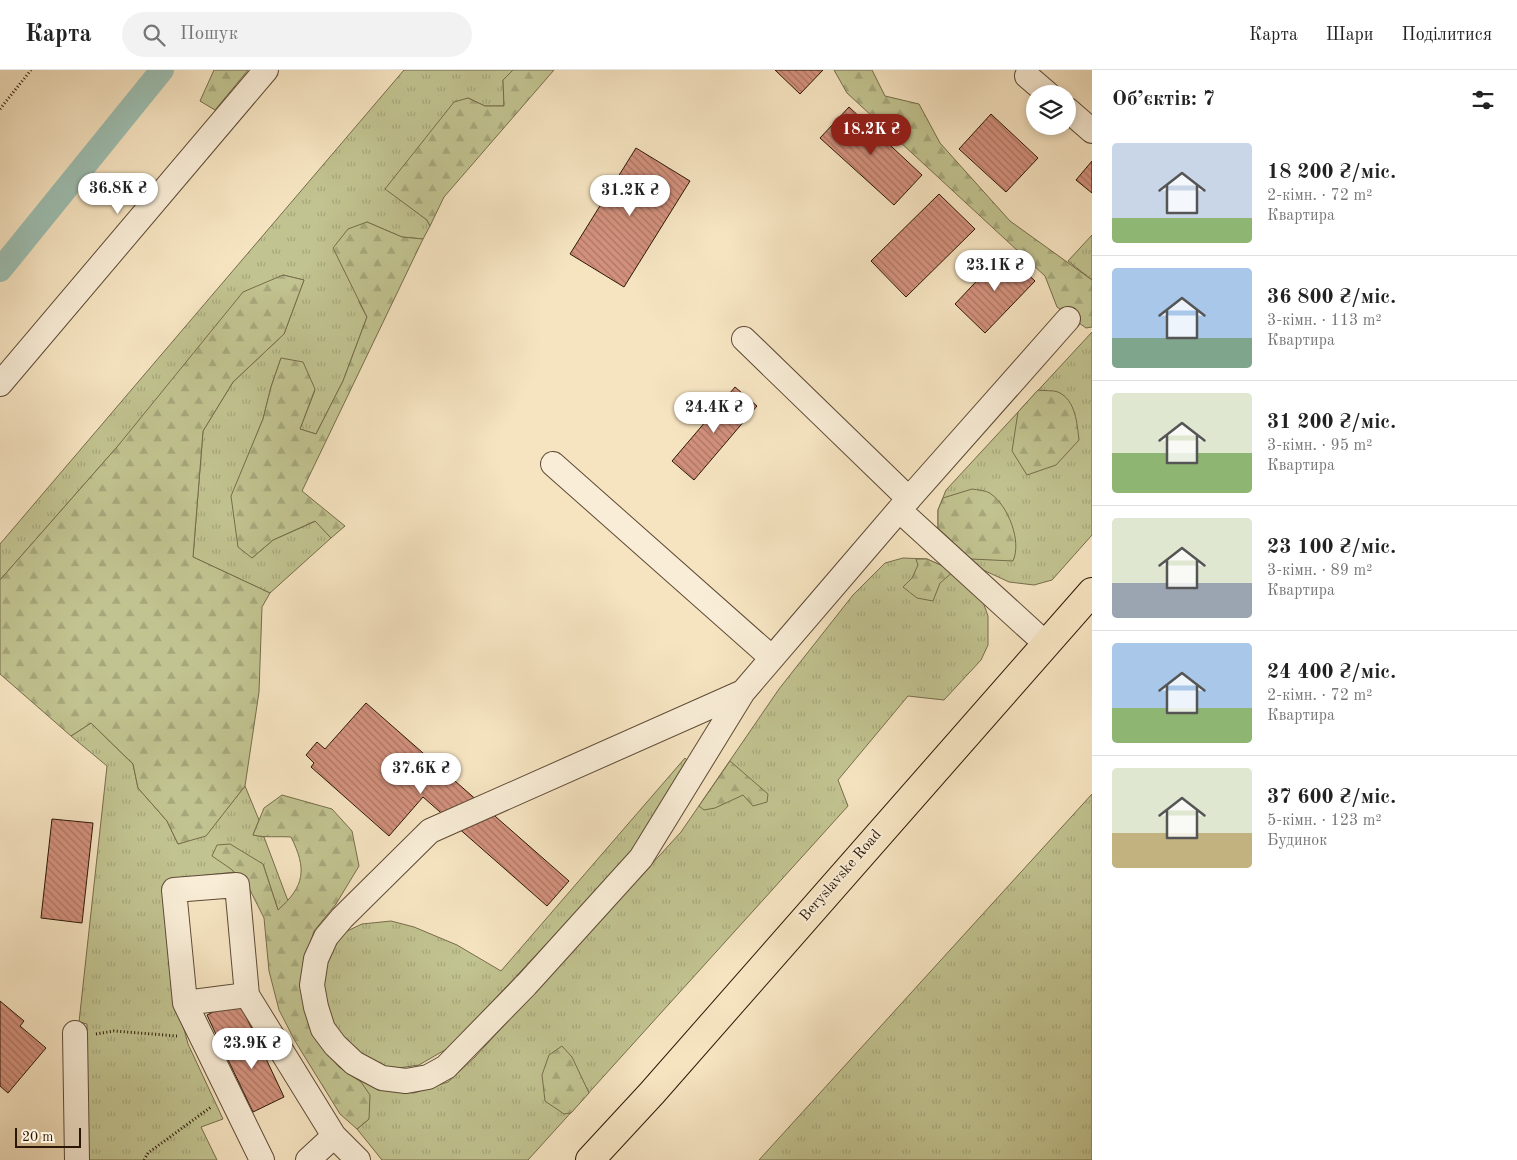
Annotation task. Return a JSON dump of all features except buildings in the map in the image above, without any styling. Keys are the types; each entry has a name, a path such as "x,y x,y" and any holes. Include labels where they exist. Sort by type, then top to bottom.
{"main road":[{"name":"Beryslavske Road","path":"590,1160 652,1093 1044,643 1092,592"}],"street":[{"path":"0,384 266,70"},
{"path":"1027,76 1038,85"},
{"path":"1076,117 1092,131"},
{"path":"744,692 430,831 342,918 326,937 316,958 312,985 316,1007 323,1029 335,1045 354,1063 382,1078 406,1081 428,1077 446,1067 526,985 640,858 744,692 904,504 1068,319"},
{"path":"744,339 904,504 1044,643"},
{"path":"553,464 772,658"},
{"path":"262,1160 185,1004 174,890 237,885 247,995 334,1136 358,1160"},
{"path":"185,1004 247,995"},
{"path":"75,1033 77,1160"},
{"path":"308,1160 334,1136"}],"path":[{"path":"0,110 31,70"},
{"path":"75,1033 114,1032 202,1037"},
{"path":"144,1160 148,1153 160,1143 230,1093"}],"green space":[{"path":"214,70 248,70 215,110 200,101"},
{"path":"404,70 513,70 503,80 504,106 485,106 468,98 386,189 427,220 430,226 423,239 402,237 367,222 359,302 367,317 343,381 316,434 300,429 315,390 281,358 263,419 232,496 252,558 273,540 316,521 331,538 270,593 193,557 203,431 233,382 284,334 304,280 283,275 117,447 0,580 0,544"},
{"path":"513,70 554,70 444,197 430,226 427,220 385,189 454,102 468,98 485,106 504,106 503,80"},
{"path":"834,70 872,70 885,96 919,104 940,143 1010,221 1092,280 1092,327 1086,328 1057,307 1045,276 847,93"},
{"path":"367,222 402,237 423,239 302,491 345,526 331,538 315,521 273,540 252,558 238,547 231,496 263,419 281,358 303,362 315,389 300,429 316,434 343,381 367,317 333,248 348,229"},
{"path":"1092,235 1092,280 1068,261"},
{"path":"283,275 304,280 284,334 233,382 203,431 193,557 270,593 262,607 259,692 245,786 206,836 178,844 167,821 138,788 133,764 91,723 71,736 0,674 0,580 117,447 243,292"},
{"path":"1092,332 1092,535 1052,580 1034,585 1009,582 981,569 938,528 938,510 946,490"},
{"path":"1038,390 1058,392 1069,401 1074,413 1079,440 1056,465 1027,475 1012,451 1018,412"},
{"path":"972,489 991,494 1008,515 1016,544 1013,561 971,559 938,528 938,510 943,498"},
{"path":"903,558 927,559 954,571 982,599 988,616 988,645 981,660 944,700 908,696 838,780 848,806 528,1160 382,1160 357,1129 369,1119 361,1082 357,1079 389,1091 414,1093 448,1082 475,1057 681,832 779,689 853,595 885,563"},
{"path":"916,559 927,559 954,571 940,583 933,601 917,598 903,587 912,578 918,565"},
{"path":"91,723 133,764 138,788 167,821 178,844 206,835 245,786 259,820 253,835 264,837 288,901 278,910 263,864 231,869 235,872 171,879 179,1010 188,1044 223,1119 201,1127 217,1160 87,1160 87,1024 79,1022 107,766 71,736"},
{"path":"685,758 691,764 637,847 450,1047 419,1065 392,1069 370,1061 350,1048 330,1025 320,973 329,951 345,932 362,924 391,921 414,927 457,945 501,971"},
{"path":"730,761 768,794 767,802 753,806 743,795 715,808 704,810 699,806"},
{"path":"1092,794 1092,1160 759,1160"},
{"path":"282,795 332,809 352,831 359,866 336,904 314,931 303,967 321,1046 339,1067 361,1082 370,1095 369,1119 357,1129 340,1114 295,1041 279,1010 269,971 264,918 247,884 231,869 212,856 217,845 230,844 263,864 278,910 294,893 298,885 301,876 300,859 291,837 253,835 264,808"},
{"path":"562,1046 572,1057 589,1093 571,1113 564,1114 545,1101 542,1075 549,1055"}],"waterway":[{"path":"0,270 162,70"}]}
